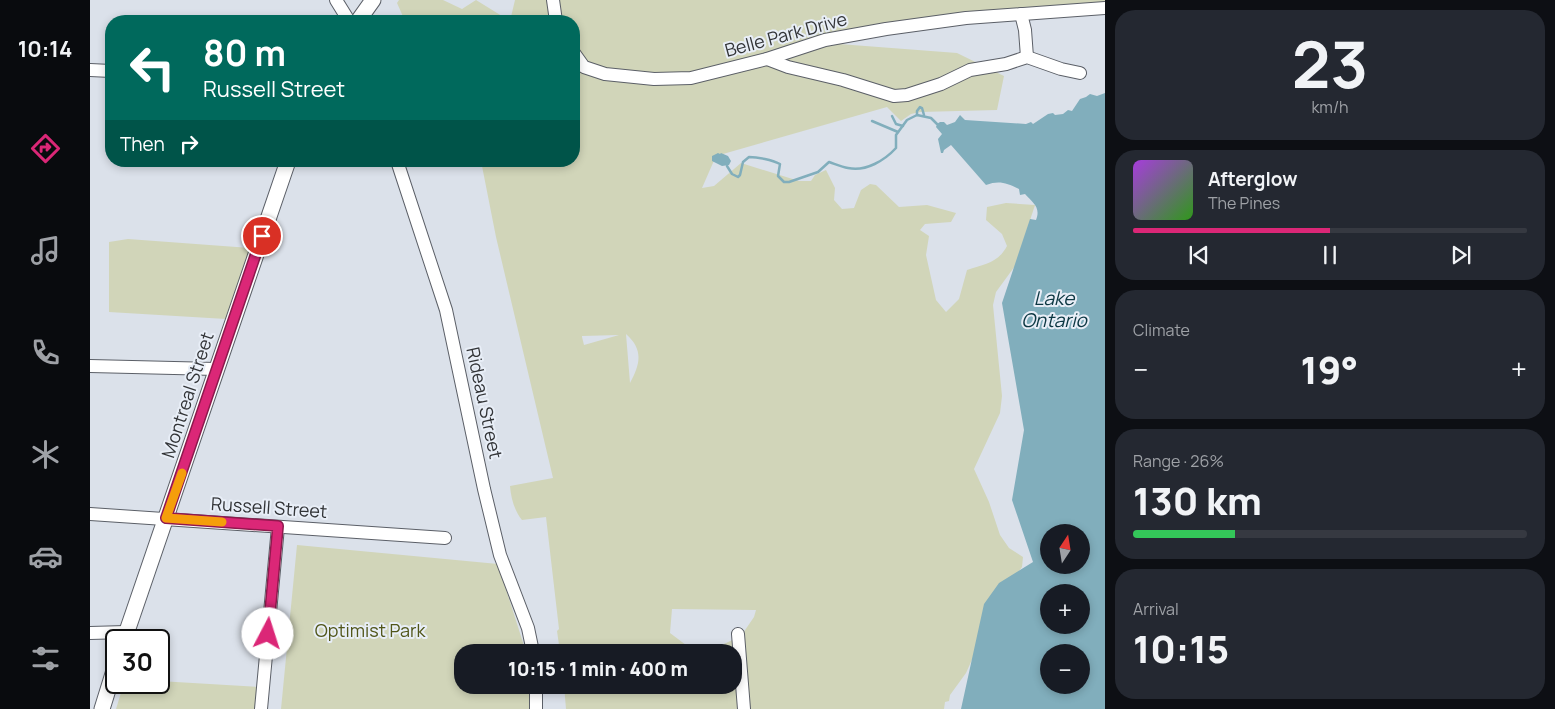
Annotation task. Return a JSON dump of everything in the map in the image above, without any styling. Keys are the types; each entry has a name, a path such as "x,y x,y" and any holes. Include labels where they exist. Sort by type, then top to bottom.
{"main road":[{"path":"362,15 373,0"},
{"name":"Montreal Street","path":"127,629 286,167"},
{"path":"102,709 107,694"}],"street":[{"path":"336,0 345,15"},
{"path":"553,0 555,15"},
{"name":"Belle Park Drive","path":"580,61 584,67 595,72 619,76 654,79 691,78 767,59 825,40 886,29 966,18 1105,8"},
{"path":"1021,14 1025,30 1026,57"},
{"path":"767,59 788,67 843,80 894,96 907,95 940,84 970,70 1006,64 1026,57 1061,69 1080,73"},
{"path":"90,70 105,71"},
{"name":"Rideau Street","path":"399,167 446,310 500,555 528,628 531,644"},
{"path":"90,366 216,369"},
{"name":"Russell Street","path":"90,514 445,538"},
{"path":"261,709 278,526"},
{"path":"90,633 105,634"},
{"path":"738,634 744,709"},
{"path":"536,694 536,709"}],"green space":[{"path":"399,0 443,0 462,9 476,0 500,15 402,15 397,3"},
{"path":"515,0 550,0 549,15 511,15"},
{"path":"556,0 1105,0 1105,5 965,14 687,76 595,68 580,54 580,15 558,15"},
{"path":"826,43 957,53 1004,76 997,110 920,112 911,114 901,121 887,107 716,156 702,188 714,186 741,163 799,181 811,181 815,175 826,170 835,188 834,200 842,209 854,208 861,190 870,184 876,185 899,207 927,205 956,213 951,222 925,224 920,230 929,236 926,255 936,300 946,312 959,299 967,270 995,259 1007,246 1002,234 986,220 987,207 1006,203 1035,205 1015,266 996,292 993,305 1002,396 1000,413 974,469 989,502 1000,535 1009,548 1023,557 1022,567 987,613 979,644 966,673 950,695 949,701 945,702 944,709 566,709 565,694 742,694 742,644 724,644 741,636 754,617 756,610 672,609 670,633 685,644 559,644 557,631 559,629 546,517 522,520 515,508 510,486 553,478 496,237 482,167 580,167 580,63 661,83 780,59","holes":["626,334 632,340 638,352 638,363 630,383","619,335 584,345 582,336"]},
{"path":"128,239 250,248 226,319 109,312 109,242"},
{"name":"Optimist Park","path":"297,545 498,564 523,644 454,644 454,694 529,694 529,709 281,709"},
{"path":"170,682 259,687 257,709 116,709 121,694 170,694"}],"water":[{"name":"Lake Ontario","path":"1105,93 1105,709 961,709 984,604 999,583 1033,562 1012,500 1024,430 1002,303 1030,219 1036,220 1038,212 1037,208 1025,194 1020,195 1019,189 1003,183 986,185 951,145 941,153 938,139 942,134 936,127 940,122 944,122 947,125 955,122 960,115 965,120 1026,124 1031,122 1033,124 1048,114 1063,114 1068,110 1072,111 1080,99 1090,94 1097,96"},
{"path":"718,153 728,156 731,161 729,165 722,166 712,161 712,156"}],"waterway":[{"path":"917,115 920,107 924,115"},
{"path":"727,166 732,174 738,177 743,162 749,157 769,160 780,164 778,176 784,182 818,172 829,162 855,169 868,167 881,161 896,148 896,135 907,120 917,115 931,118 937,124"},
{"path":"892,116 896,124 903,126"},
{"path":"872,121 898,132"}],"slow traffic":[{"path":"182,473 166,518 222,522"}],"route":[{"path":"262,236 166,518 278,526 268,634"}]}
